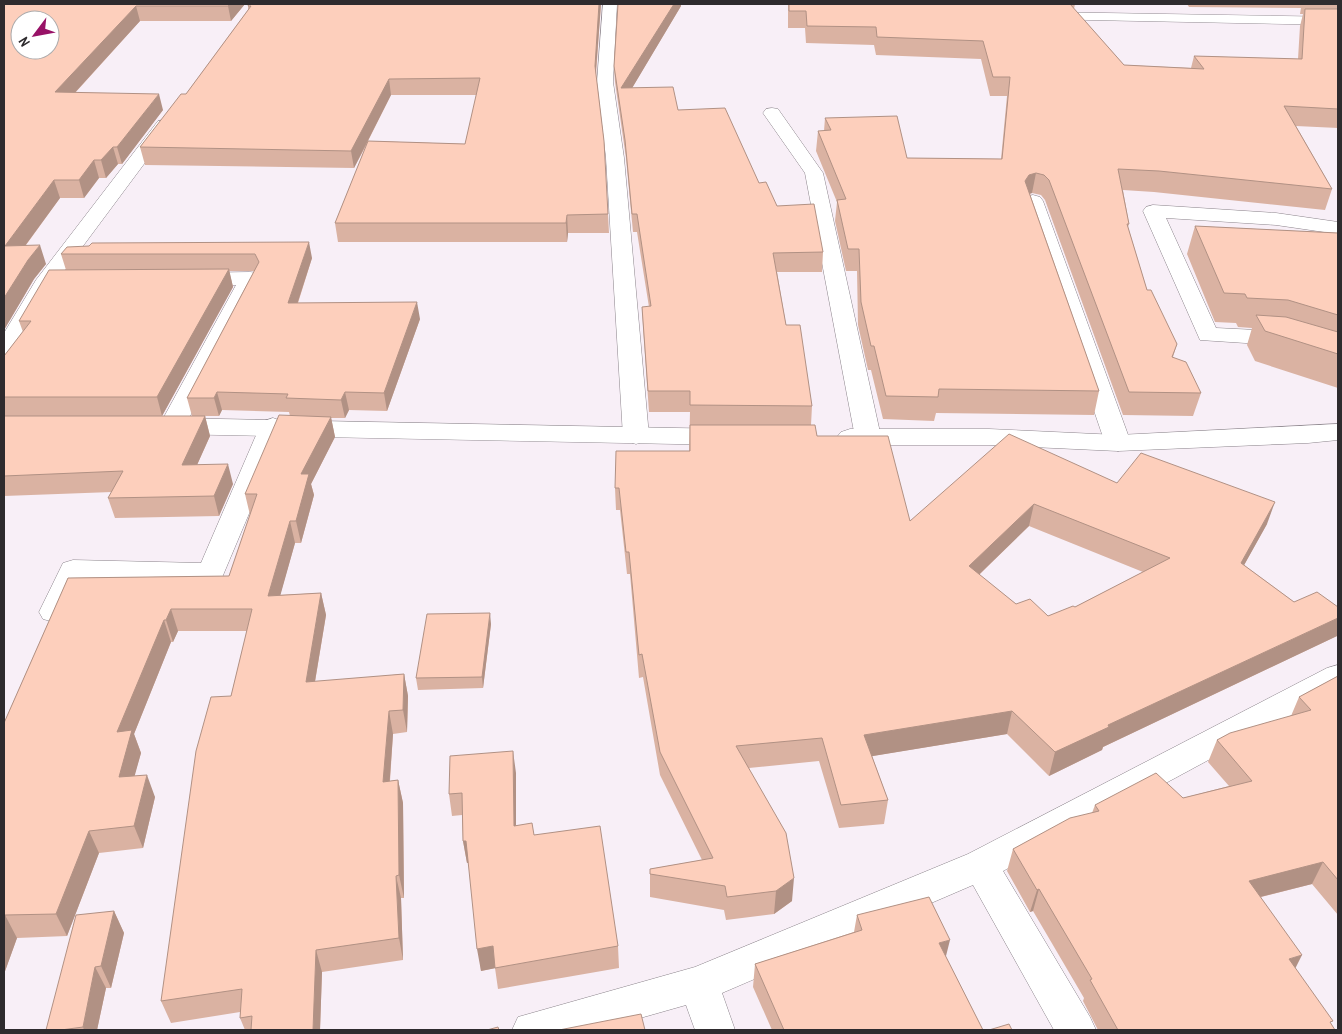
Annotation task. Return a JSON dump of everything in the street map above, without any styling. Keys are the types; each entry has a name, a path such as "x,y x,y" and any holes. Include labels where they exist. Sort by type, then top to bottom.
{"street":[{"path":"610,4 605,82 616,158 636,436"},
{"path":"1032,16 1338,21"},
{"path":"772,113 814,173 868,437"},
{"path":"4,352 47,280 173,114"},
{"path":"1033,201 1118,443"},
{"path":"1338,228 1276,219 1153,211 1208,335 1278,338 1338,356"},
{"path":"172,426 250,278 173,279"},
{"path":"47,280 76,280"},
{"path":"142,426 273,426 636,436 750,437"},
{"path":"42,639 74,570 211,573 273,426"},
{"path":"825,437 988,438 1118,443 1308,436 1338,432"},
{"path":"532,1030 699,984 981,865 1338,676"},
{"path":"981,865 1076,1030"},
{"path":"699,984 715,1030"}],"building":[{"path":"4,4 230,4 228,6 136,6 55,92 159,94 117,147 113,147 101,160 94,160 79,180 54,180 5,246 40,245 4,298"},
{"path":"249,4 599,4 595,66 604,141 608,214 567,215 566,223 335,223 368,141 465,144 480,78 389,79 351,151 140,147 181,94 186,94 251,6 248,6"},
{"path":"618,4 674,4 621,88 673,87 678,110 725,108 759,183 766,182 777,206 814,204 823,252 773,253 786,325 800,325 812,406 690,405 690,391 648,391 642,307 651,306 637,214 632,214 625,140 614,66"},
{"path":"789,4 1070,4 1124,65 1204,69 1194,56 1302,59 1305,9 1338,9 1338,109 1284,106 1332,189 1159,171 1118,169 1129,224 1127,224 1147,290 1151,290 1177,344 1172,357 1186,362 1201,393 1129,392 1049,180 1044,175 1036,173 1029,175 1025,181 1099,391 939,389 938,397 886,396 874,346 871,346 861,302 859,249 848,249 837,200 846,199 818,131 831,130 825,118 897,116 907,158 1002,159 1010,77 993,77 983,41 877,37 876,27 807,26 806,11 789,11"},
{"path":"1195,226 1338,233 1338,315 1288,300 1247,298 1245,294 1224,293"},
{"path":"309,242 288,303 417,302 384,393 345,392 341,400 286,398 288,394 217,392 214,398 187,398 259,262 255,254 61,254 67,247 89,246 92,243"},
{"path":"229,269 157,397 4,397 4,356 31,321 19,321 49,270"},
{"path":"1256,315 1286,317 1338,332 1338,354 1265,331"},
{"path":"279,415 331,417 301,474 309,474 296,521 290,521 268,596 321,593 306,682 404,674 403,710 389,711 383,782 398,780 399,875 396,876 399,938 316,950 313,1030 251,1030 252,1016 240,1018 242,989 161,1001 196,751 211,697 231,696 252,609 171,609 166,620 164,620 117,732 132,730 119,777 147,775 134,826 89,831 56,914 5,915 4,919 4,723 68,578 229,576 257,494 245,494"},
{"path":"4,416 205,416 182,465 228,464 214,496 108,498 123,471 4,476"},
{"path":"690,425 815,425 817,436 888,436 910,521 1009,434 1117,483 1141,453 1275,502 1241,563 1294,602 1317,592 1338,607 1338,618 1108,725 1109,727 1055,752 1012,711 864,735 888,800 841,805 822,738 736,746 786,833 794,878 776,891 727,897 725,886 650,874 650,869 713,858 660,752 642,654 639,655 629,552 626,552 619,488 615,488 616,451 690,451","holes":["1034,504 1170,558 1075,607 1073,606 1048,616 1030,599 1016,604 969,566"]},
{"path":"490,613 482,677 416,678 427,614"},
{"path":"1338,676 1338,880 1323,862 1249,881 1302,955 1289,959 1333,1021 1330,1022 1335,1030 1118,1030 1090,980 1092,979 1013,849 1070,818 1099,811 1095,805 1156,773 1183,798 1252,781 1217,740 1230,733 1311,710 1299,697"},
{"path":"513,751 514,826 532,823 534,835 600,826 618,946 495,968 493,946 477,949 466,841 463,841 462,793 449,794 450,756"},
{"path":"929,897 950,940 939,943 983,1030 784,1030 755,964 862,930 857,915"},
{"path":"114,911 101,966 95,967 83,1027 46,1030 76,915"},
{"path":"641,1014 645,1030 559,1030"},
{"path":"1009,1024 1012,1030 989,1030"},
{"path":"498,1027 499,1030 487,1030"}]}
